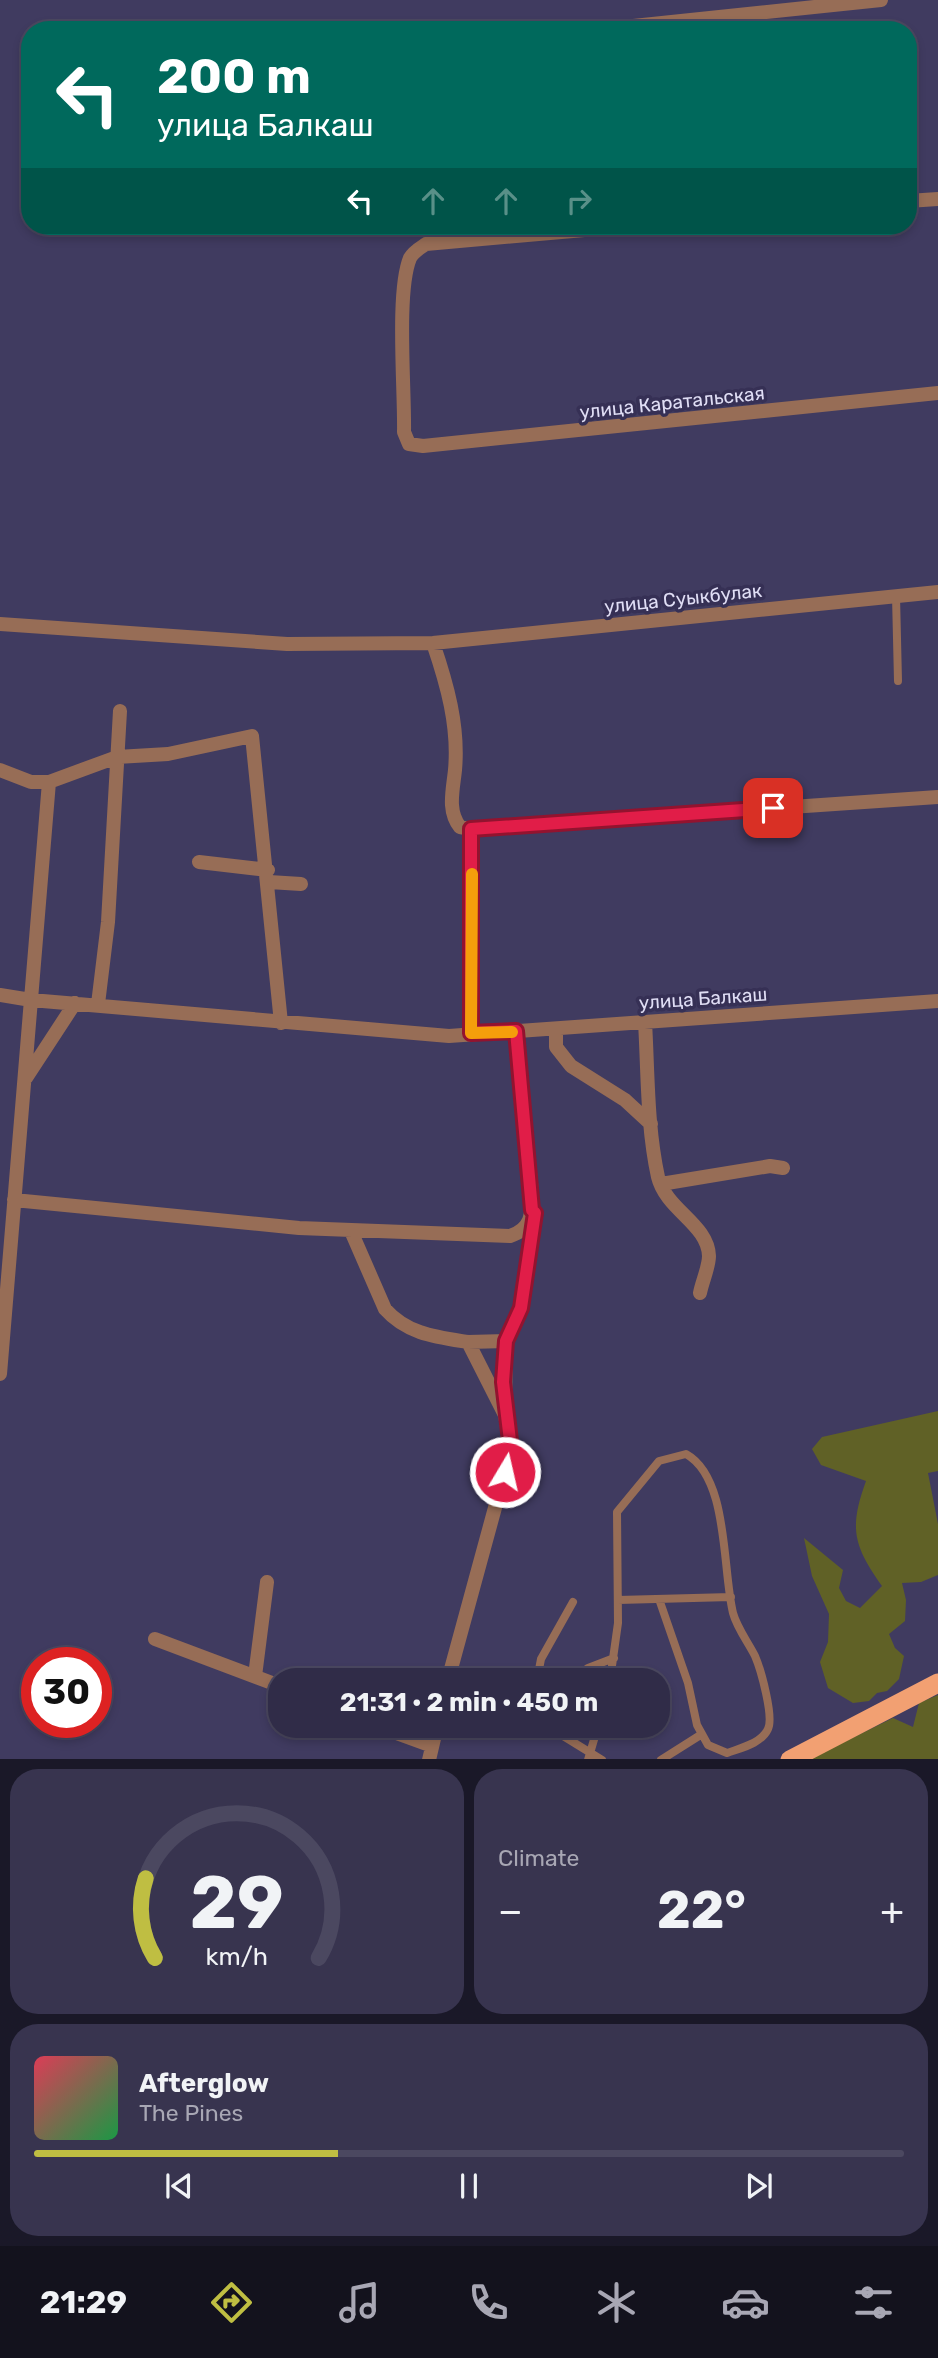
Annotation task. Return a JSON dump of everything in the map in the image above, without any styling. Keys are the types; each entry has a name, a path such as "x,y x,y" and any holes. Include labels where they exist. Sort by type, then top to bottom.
{"highway":[{"path":"790,1759 938,1683"}],"street":[{"path":"681,21 881,0"},
{"path":"917,200 938,199"},
{"name":"улица Каратальская","path":"528,235 426,244 412,254 407,267 404,432 409,444 423,446 938,393"},
{"name":"улица Суыкбулак","path":"0,624 287,644 433,643 938,592"},
{"path":"433,643 452,702 456,763 451,814 460,827 471,829 938,796"},
{"path":"99,1004 103,979 120,711"},
{"path":"0,770 31,782 49,782 117,757 168,754 252,736 281,1023"},
{"path":"0,1374 49,782"},
{"path":"471,829 471,1033"},
{"path":"199,862 301,884"},
{"name":"улица Балкаш","path":"0,995 423,1035 556,1030 938,1001"},
{"path":"24,1082 75,1003"},
{"path":"645,1022 651,1124 661,1184 672,1206 700,1231 709,1256 700,1293"},
{"path":"556,1030 556,1047 571,1066 625,1100 651,1124"},
{"path":"451,1668 511,1449 505,1415 506,1341 521,1308 536,1222 532,1210 516,1031"},
{"path":"661,1184 770,1166 783,1168"},
{"path":"14,1200 351,1231 531,1239"},
{"path":"510,1236 527,1228 532,1210"},
{"path":"351,1231 385,1309 392,1318 408,1329 468,1342 506,1341"},
{"path":"468,1342 505,1415"},
{"path":"255,1676 267,1582"},
{"path":"155,1639 268,1681"},
{"path":"401,1738 430,1753"}],"lane":[{"path":"896,596 898,681"},
{"path":"612,1668 618,1600 617,1512 659,1461 686,1454 707,1472 718,1507 734,1616 756,1659 769,1711 768,1729 757,1741 727,1753 708,1745 702,1734 659,1599"},
{"path":"618,1600 731,1597"},
{"path":"539,1668 541,1659 572,1602"},
{"path":"588,1668 614,1658"},
{"path":"661,1759 702,1734"},
{"path":"564,1738 589,1756 602,1759"},
{"path":"589,1756 594,1738"}],"shaded area":[{"path":"938,1411 938,1471 928,1473 938,1524 938,1575 921,1582 902,1583 906,1600 905,1621 889,1634 895,1648 904,1656 899,1679 887,1691 877,1693 869,1701 853,1703 828,1688 820,1662 828,1642 829,1614 812,1576 804,1538 843,1570 839,1588 846,1601 860,1608 882,1586 865,1559 857,1536 857,1511 866,1481 821,1465 812,1449 822,1437"},
{"path":"938,1695 938,1759 809,1759 893,1718 913,1727 919,1703"}],"slow traffic":[{"path":"472,874 471,1033 512,1032"}],"route":[{"path":"505,1472 511,1449 503,1382 506,1341 521,1308 536,1222 532,1210 516,1031 471,1033 471,829 773,808"}]}
